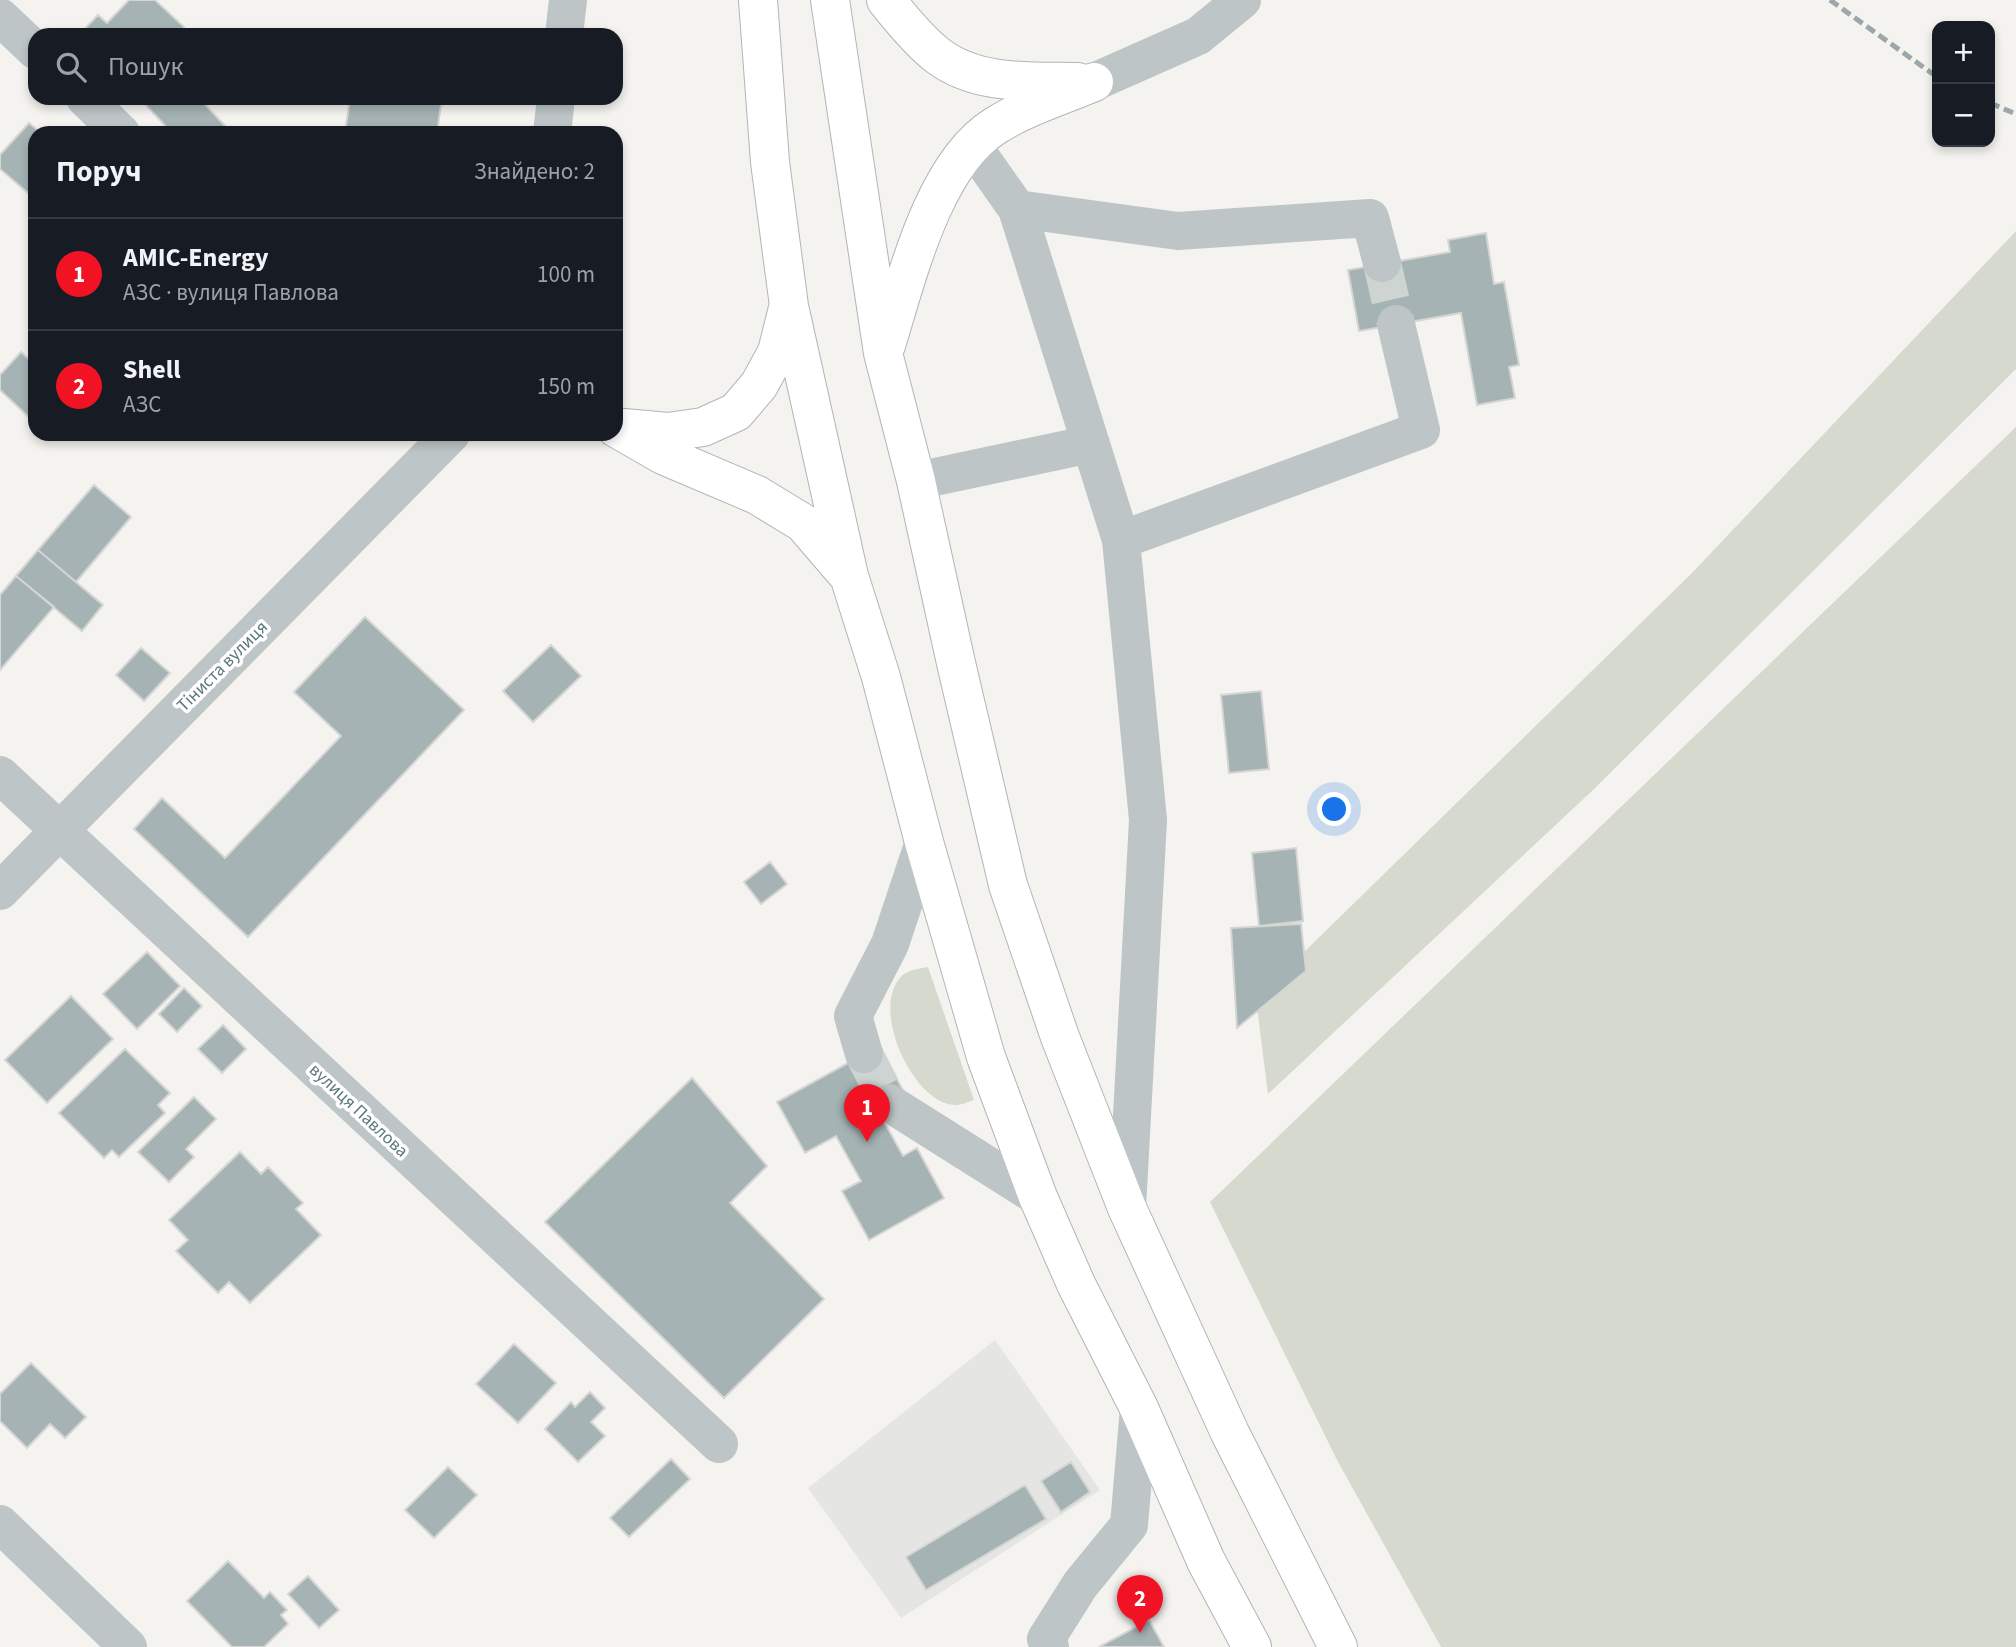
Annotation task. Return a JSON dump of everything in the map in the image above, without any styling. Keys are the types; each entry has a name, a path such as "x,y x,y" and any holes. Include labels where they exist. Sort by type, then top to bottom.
{"highway":[{"path":"758,0 770,162 789,306 849,576 881,677 924,842 986,1057 1038,1197 1076,1284 1139,1408 1206,1561 1252,1647"},
{"path":"830,0 883,353 916,481 1008,885 1060,1037 1127,1208 1230,1433 1338,1647"},
{"path":"886,0 938,56 965,70 996,80 1094,82"},
{"path":"883,353 928,217 948,180 972,145 994,127 1094,82"},
{"path":"623,429 668,432 703,427 736,412 759,385 777,352 789,306"},
{"path":"623,432 663,455 757,495 803,523 849,576"}],"street":[{"path":"565,28 568,0"},
{"path":"1094,82 1198,36 1242,0"},
{"path":"0,17 28,43"},
{"path":"92,105 114,126"},
{"path":"553,126 555,105"},
{"path":"972,145 1017,209 1121,540 1148,820 1127,1208"},
{"path":"1017,209 1178,231 1370,218 1382,263"},
{"path":"1121,540 1421,430 1396,324"},
{"name":"Тіниста вулиця","path":"0,891 439,441"},
{"path":"916,481 1091,444"},
{"name":"вулиця Павлова","path":"0,775 719,1444"},
{"path":"864,1054 853,1016 890,944 924,842"},
{"path":"889,1103 1038,1197"},
{"path":"1050,1647 1046,1639 1080,1585 1129,1525 1139,1408"},
{"path":"0,1524 128,1647"}],"shaded area":[{"path":"2016,231 2016,369 1592,791 1268,1094 1256,999 1691,574"},
{"path":"2016,427 2016,1647 1441,1647 1337,1460 1210,1202"},
{"path":"928,967 974,1100 961,1104 948,1104 934,1097 921,1085 909,1069 893,1030 890,1011 892,993 899,979 908,972"},
{"path":"995,1340 1100,1490 901,1618 808,1488"}],"building":[{"path":"129,0 155,0 184,27 86,28 98,15 107,23"},
{"path":"146,105 206,105 225,126 165,126"},
{"path":"349,105 441,105 438,126 346,126"},
{"path":"29,123 33,126 28,126 28,193 0,169 0,155"},
{"path":"1486,233 1494,284 1504,282 1519,365 1509,367 1515,398 1477,405 1461,313 1359,331 1348,270 1450,252 1448,240"},
{"path":"21,352 28,358 28,416 0,390 0,375"},
{"path":"94,485 131,517 76,582 38,550"},
{"path":"38,550 103,605 82,631 16,576"},
{"path":"16,576 54,607 0,670 0,595"},
{"path":"365,617 464,710 248,937 134,829 162,798 225,858 341,736 294,692"},
{"path":"551,645 581,676 533,722 503,691"},
{"path":"141,648 170,673 144,701 116,675"},
{"path":"1261,691 1269,769 1229,773 1221,695"},
{"path":"1296,848 1303,921 1259,926 1252,853"},
{"path":"770,862 787,884 761,904 744,882"},
{"path":"1301,924 1306,971 1237,1028 1231,928"},
{"path":"147,952 180,986 137,1029 103,994"},
{"path":"184,988 202,1006 177,1032 159,1014"},
{"path":"71,996 113,1039 47,1103 5,1060"},
{"path":"223,1025 246,1049 222,1073 198,1049"},
{"path":"879,1046 905,1094 877,1109 903,1156 917,1148 944,1198 869,1240 842,1191 861,1181 836,1136 805,1153 777,1102"},
{"path":"125,1049 170,1093 158,1105 165,1113 119,1157 112,1150 104,1158 59,1113"},
{"path":"692,1078 767,1166 730,1203 824,1299 724,1398 545,1222"},
{"path":"194,1097 216,1119 186,1149 194,1157 169,1182 138,1152"},
{"path":"240,1152 261,1174 268,1167 303,1203 296,1209 321,1235 250,1303 229,1282 218,1293 176,1251 188,1240 169,1220"},
{"path":"514,1344 556,1383 518,1423 476,1384"},
{"path":"31,1363 86,1417 65,1438 50,1424 27,1448 0,1421 0,1394"},
{"path":"590,1392 605,1408 591,1422 605,1436 578,1462 545,1429 571,1402 575,1407"},
{"path":"671,1459 690,1479 629,1537 610,1518"},
{"path":"1071,1462 1090,1492 1061,1512 1041,1481"},
{"path":"448,1467 477,1495 434,1538 405,1510"},
{"path":"1025,1485 1046,1519 926,1590 906,1557"},
{"path":"228,1561 264,1598 270,1592 287,1610 281,1615 288,1624 264,1647 232,1647 187,1601"},
{"path":"308,1576 339,1610 319,1628 288,1594"},
{"path":"1149,1620 1164,1647 1099,1647"}],"tunnel":[{"path":"1382,263 1396,324"},
{"path":"864,1054 889,1103"}],"railway":[{"path":"1830,0 1932,73"},
{"path":"1995,105 2016,114"}],"place":[{"name":"AMIC-Energy","path":"867,1142"},
{"name":"Shell","path":"1140,1633"}]}
